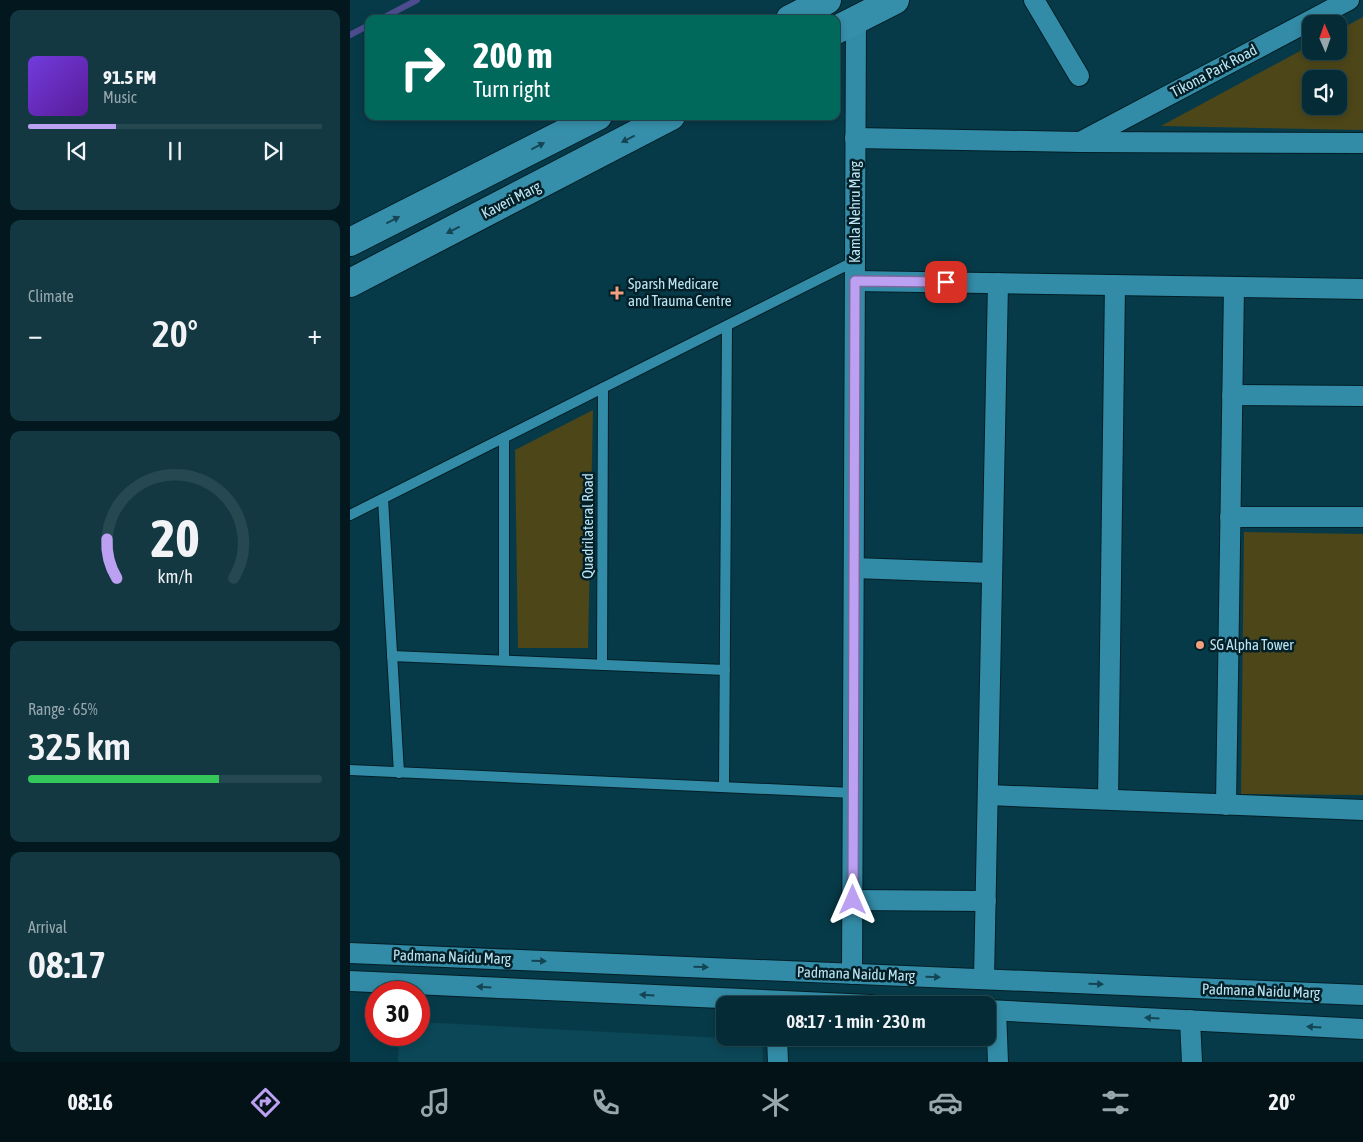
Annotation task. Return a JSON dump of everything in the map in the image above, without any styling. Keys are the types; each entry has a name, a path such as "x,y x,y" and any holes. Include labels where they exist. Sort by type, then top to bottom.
{"street":[{"path":"798,15 827,0"},
{"path":"846,26 895,0"},
{"path":"1034,0 1080,76"},
{"name":"Tikona Park Road","path":"1080,142 1349,0"},
{"name":"Kamla Nehru Marg","path":"846,26 855,138 852,974"},
{"path":"350,242 590,120"},
{"name":"Kaveri Marg","path":"350,283 663,120"},
{"name":"Tikona Park Road","path":"855,138 1080,142 1363,143"},
{"path":"855,271 998,283 1363,289"},
{"path":"984,979 998,283"},
{"path":"1108,799 1115,285"},
{"path":"1226,805 1234,287"},
{"path":"1232,395 1363,396"},
{"path":"1230,518 1363,516"},
{"path":"854,568 992,572"},
{"path":"988,795 1363,810"},
{"path":"853,900 986,901"},
{"name":"Padmana Naidu Marg","path":"350,953 1363,995"},
{"path":"774,970 776,996"},
{"name":"Padmana Naidu Marg","path":"350,981 716,1000"},
{"path":"996,1011 1363,1029"},
{"path":"1190,1020 1192,1062"},
{"path":"996,1045 998,1062"},
{"path":"777,1046 778,1062"}],"lane":[{"path":"350,515 727,326 855,271"},
{"path":"724,787 727,326"},
{"name":"Quadrilateral Road","path":"602,664 603,388"},
{"path":"504,438 504,660"},
{"path":"383,499 399,773"},
{"path":"392,656 725,670"},
{"path":"350,770 853,793"}],"shaded area":[{"path":"1363,17 1363,130 1161,126 1302,50 1302,60 1348,60 1348,25"},
{"path":"593,410 588,648 518,648 515,450"},
{"path":"1244,532 1363,534 1363,795 1241,794"},
{"path":"430,1023 716,1038 716,1046 762,1046 763,1062 398,1062 399,1046 430,1046"}],"waterway":[{"path":"389,15 417,0"},
{"path":"350,35 365,27"}],"place":[{"name":"Sparsh Medicare and Trauma Centre","path":"617,293"},
{"name":"SG Alpha Tower","path":"1200,645"}],"route":[{"path":"853,900 855,281 946,282"}]}
